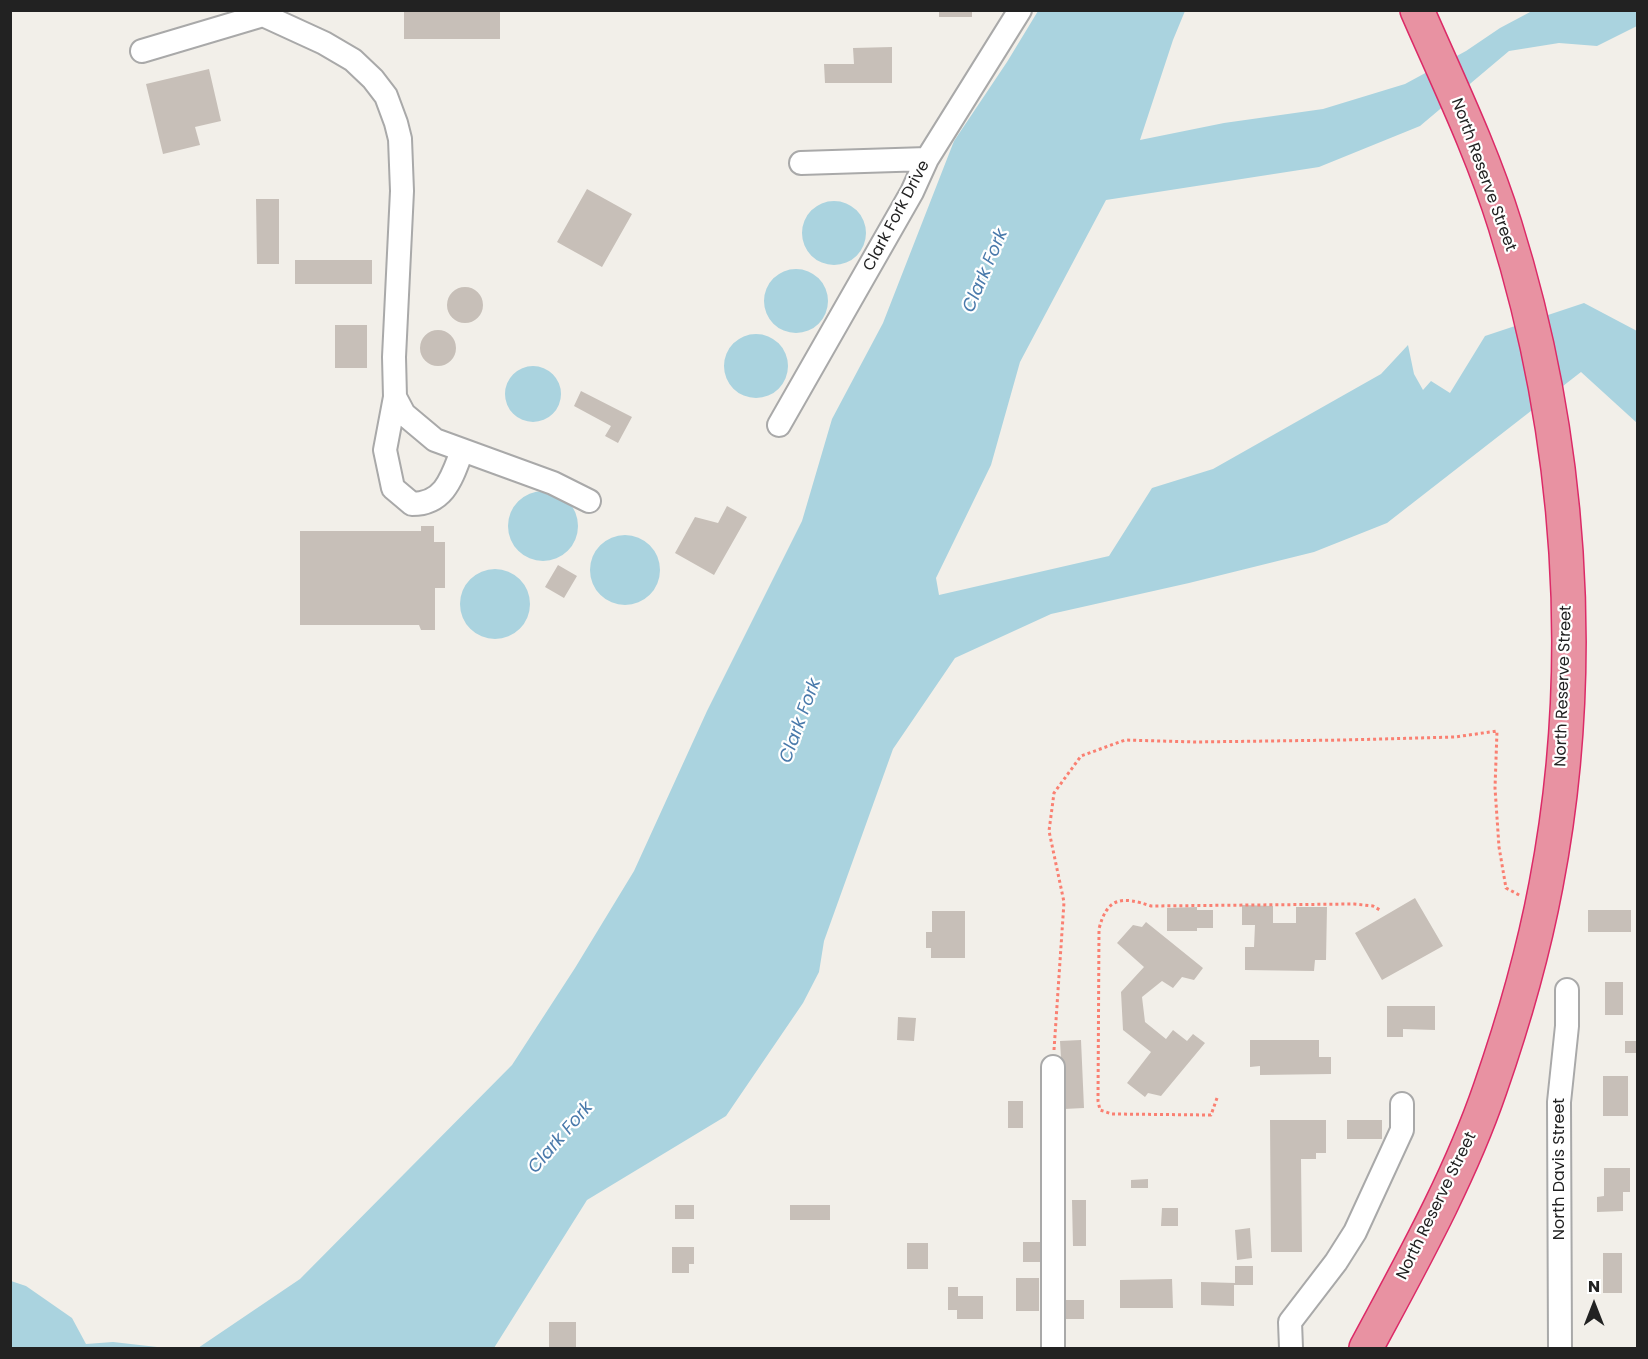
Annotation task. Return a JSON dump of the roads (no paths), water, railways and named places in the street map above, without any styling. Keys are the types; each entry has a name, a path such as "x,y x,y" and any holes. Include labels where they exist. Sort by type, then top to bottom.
{"highway":[{"name":"North Reserve Street","path":"1366,1348 1461,1163 1490,1089 1520,992 1541,906 1557,816 1566,725 1567,562 1556,453 1528,306 1504,223 1478,150 1417,10"}],"street":[{"name":"Clark Fork Drive","path":"779,425 912,192 927,159 1020,10"},
{"path":"142,51 264,13 324,42 353,60 373,79 386,96 400,139 402,191 394,357 395,397 385,450 393,488 412,504 425,504 434,499 450,483 462,451"},
{"path":"801,163 927,159"},
{"path":"395,397 404,414 435,440 553,483 589,501"},
{"name":"North Davis Street","path":"1560,1348 1559,1102 1567,1026 1567,990"},
{"path":"1053,1067 1053,1348"},
{"path":"1291,1348 1290,1322 1336,1262 1355,1232 1402,1130 1402,1104"}],"water":[{"name":"Clark Fork","path":"1038,11 1185,11 1140,140 1224,123 1323,109 1405,84 1532,11 1637,11 1637,26 1597,46 1559,43 1509,51 1420,126 1319,167 1106,200 1020,362 991,465 936,578 939,595 1109,556 1152,488 1213,469 1381,374 1408,345 1414,374 1423,390 1431,381 1450,393 1485,336 1584,303 1637,331 1637,423 1581,372 1387,523 1314,552 1051,614 955,658 893,749 824,941 819,972 803,1003 726,1116 587,1200 494,1348 198,1348 300,1279 512,1065 575,968 634,871 707,711 802,521 832,419 883,323 954,141"},
{"path":"834,201 852,207 860,215 866,233 860,251 852,259 834,265 816,259 808,251 802,233 808,215 816,207"},
{"path":"796,269 814,275 822,283 828,301 822,319 814,327 796,333 778,327 770,319 764,301 770,283 778,275"},
{"path":"756,334 774,340 782,348 788,366 782,384 774,392 756,398 738,392 730,384 724,366 730,348 738,340"},
{"path":"527,366 539,366 553,374 561,388 559,405 553,414 539,422 527,422 510,410 505,400 505,388 517,371"},
{"path":"543,491 556,494 568,501 575,513 578,526 575,539 568,551 556,558 543,561 530,558 518,551 511,539 508,526 511,513 518,501 530,494"},
{"path":"632,535 645,541 654,550 658,556 660,570 658,584 650,595 639,603 618,605 600,595 592,584 590,563 600,545 611,537"},
{"path":"502,569 515,575 524,584 528,590 530,604 528,618 520,629 509,637 488,639 470,629 462,618 460,597 470,579 481,571"},
{"path":"11,1281 26,1286 72,1318 86,1344 113,1342 166,1348 11,1348"}]}
